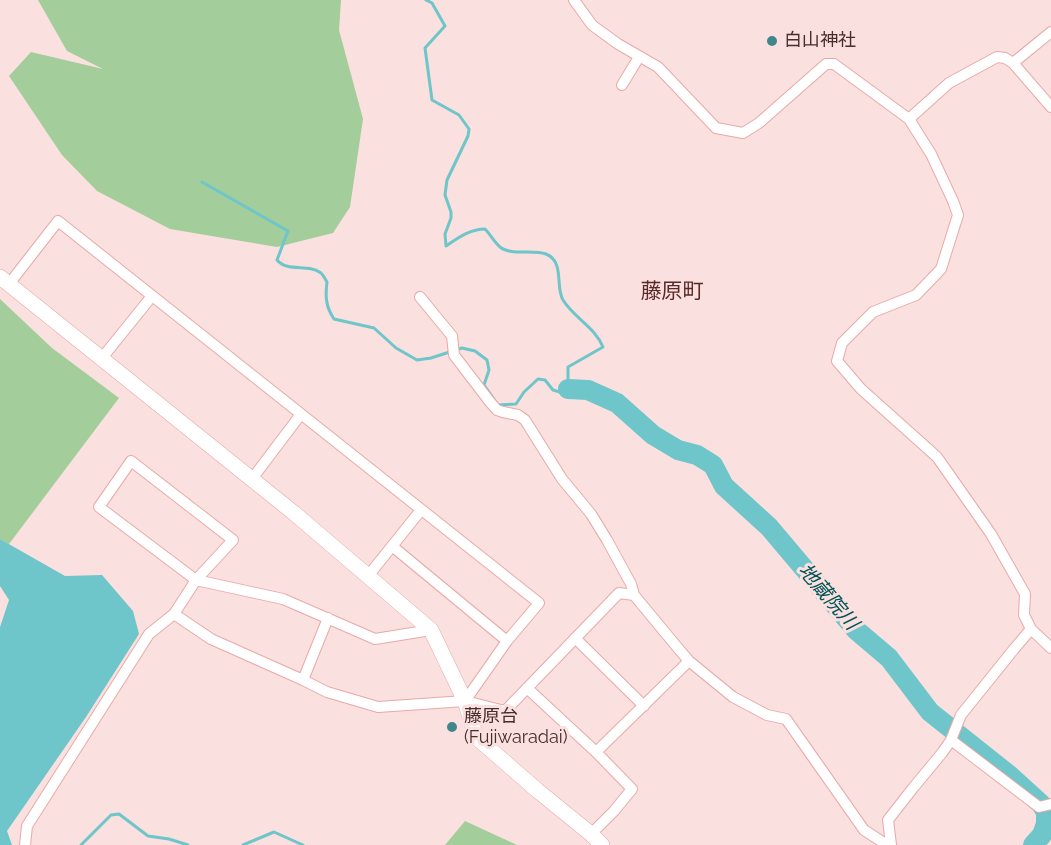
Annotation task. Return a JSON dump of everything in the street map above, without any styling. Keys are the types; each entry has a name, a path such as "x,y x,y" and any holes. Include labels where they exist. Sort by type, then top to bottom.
{"street":[{"path":"574,0 592,25 618,44 658,67 716,128 743,133 759,123 826,64 834,64 909,119 931,154 958,215 941,269 916,295 873,312 842,343 837,361 861,388 937,457 991,534 1025,594 1024,615 1031,629 1051,648"},
{"path":"1013,63 1051,32"},
{"path":"621,85 639,57"},
{"path":"909,119 950,83 997,57 1005,58 1013,63 1051,107"},
{"path":"465,701 507,641 539,603 58,221 4,281 252,479 431,630 465,701 476,738 597,839 632,789 527,688"},
{"path":"102,358 152,296"},
{"path":"420,297 452,336 454,355 489,402 497,410 519,415 525,420 562,478 591,514 631,584 634,595 677,648 734,696 767,715 786,719 864,830 889,845"},
{"path":"252,479 301,414"},
{"path":"25,845 27,826 149,634 174,614 196,580 233,540 131,460 99,507 196,580 283,599 375,639 431,630"},
{"path":"368,576 421,510"},
{"path":"392,546 507,641"},
{"path":"174,614 211,639 327,692 378,707 465,701 505,711 619,593 634,595"},
{"path":"303,680 328,618"},
{"path":"889,845 888,820 942,753 951,740 961,715 1031,629"},
{"path":"575,638 644,706"},
{"path":"596,752 690,661"},
{"path":"951,740 1039,807 1051,804"}],"green space":[{"path":"38,0 341,0 339,30 363,119 350,207 333,233 277,247 170,229 97,191 62,155 9,76 31,52 103,69 67,51"},
{"path":"0,299 52,348 119,398 9,544 0,539"},
{"path":"465,821 517,845 445,845"}],"water":[{"path":"0,539 65,576 102,575 133,611 139,634 86,717 7,831 12,845 0,845 0,627 9,600 0,586"}],"waterway":[{"path":"202,182 288,231 277,260 287,266 316,270 321,273 327,282 327,302 334,319 374,328 396,348 417,360 462,348 475,351 487,360 489,370 484,385 498,405 516,404 524,392 538,379 545,380 553,390 563,393 568,389 568,367 603,347 595,334 563,300 558,269 552,258 541,253 505,250 485,229 469,232 446,246 445,234 451,218 445,195 447,180 468,136 469,129 459,115 432,100 425,48 445,26 432,3 426,0"},
{"name":"地蔵院川","path":"568,389 588,390 617,403 653,435 678,450 697,455 713,465 724,486 769,527 856,630 889,658 930,712 1008,774 1041,804 1046,812 1046,824 1042,835 1033,845"},
{"path":"81,845 111,815 119,814 148,836 188,845"},
{"path":"243,845 274,832 303,845"}],"place":[{"name":"白山神社","path":"772,41"},
{"name":"藤原台 (Fujiwaradai)","path":"452,727"}],"district":[{"name":"藤原町","path":"672,292"}]}
